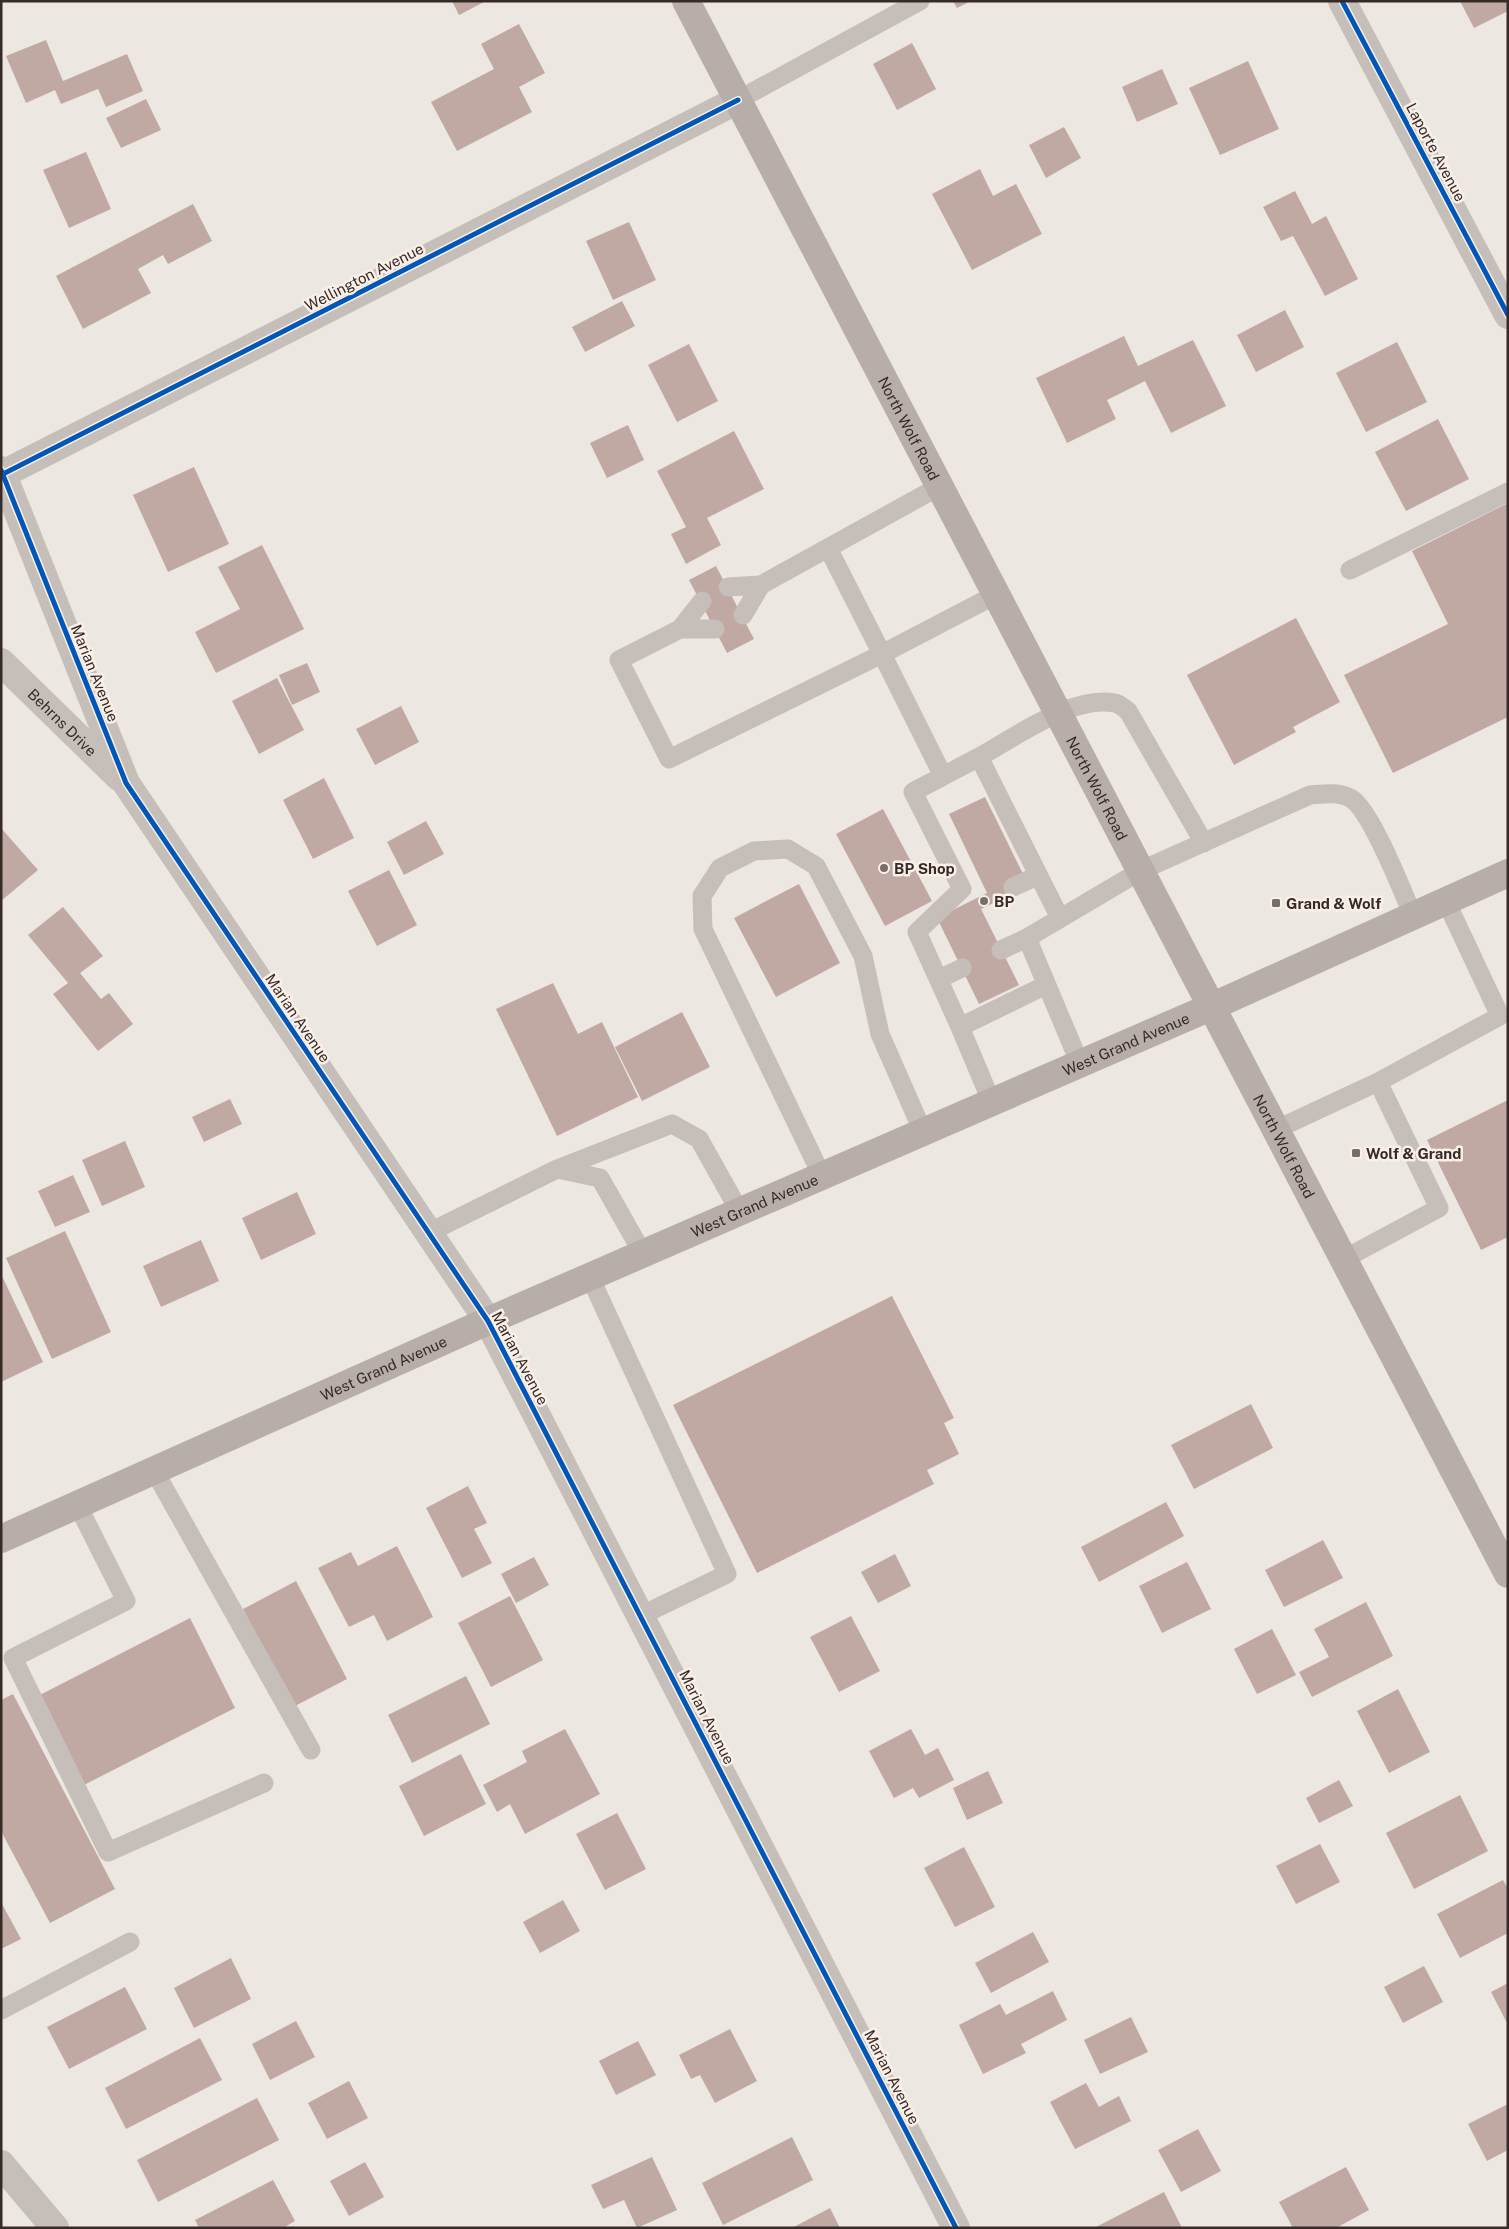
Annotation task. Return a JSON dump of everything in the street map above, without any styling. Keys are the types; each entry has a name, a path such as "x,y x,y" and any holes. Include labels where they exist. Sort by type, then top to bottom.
{"main road":[{"name":"North Wolf Road","path":"686,1 1142,870 1508,1574"},
{"name":"West Grand Avenue","path":"1,1539 155,1472 488,1321 1213,1006 1508,873"}],"street":[{"name":"Laporte Avenue","path":"1342,1 1508,315"},
{"name":"Wellington Avenue","path":"2,473 738,100"},
{"name":"Marian Avenue","path":"2,473 126,783 488,1321 956,2228"},
{"name":"Behrns Drive","path":"1,662 126,783"},
{"path":"1,2164 55,2228"}],"lane":[{"path":"738,100 920,1"},
{"path":"728,587 761,584 940,486"},
{"path":"1350,570 1508,492"},
{"path":"828,548 943,776"},
{"path":"743,616 761,584"},
{"path":"702,601 680,629 619,660 669,759 882,654 997,594"},
{"path":"680,629 715,629"},
{"path":"917,932 962,889 912,792 1059,712 1092,703 1116,703 1128,710 1204,843"},
{"path":"979,757 1037,876 1060,918"},
{"path":"1001,950 1027,938 1142,870 1310,796 1333,794 1352,799 1369,819 1414,916"},
{"path":"822,1176 703,929 702,896 720,868 754,852 788,849 816,866 863,956 880,1034 923,1132"},
{"path":"1013,887 1037,876"},
{"path":"1277,1129 1378,1082 1500,1016 1446,901"},
{"path":"917,932 941,921"},
{"path":"917,932 992,1102"},
{"path":"1027,938 1080,1064"},
{"path":"939,979 962,968"},
{"path":"960,1027 1046,986"},
{"path":"1344,1259 1439,1208 1378,1082"},
{"path":"428,1233 557,1169 672,1124 699,1139 740,1212"},
{"path":"557,1169 600,1178 643,1254"},
{"path":"590,1277 727,1574 640,1616"},
{"path":"155,1472 311,1750"},
{"path":"78,1506 126,1601 13,1658 108,1852 264,1783"},
{"path":"1,2010 130,1942"}],"building":[{"path":"452,1 486,1 459,15"},
{"path":"953,1 971,1 957,8"},
{"path":"1460,1 1508,1 1508,11 1474,28"},
{"path":"519,24 545,73 519,87 532,112 457,151 431,102 494,69 481,44"},
{"path":"46,40 63,81 127,54 143,91 106,107 98,89 61,104 55,90 26,103 6,56"},
{"path":"912,43 936,89 897,110 873,64"},
{"path":"1248,61 1279,129 1220,155 1189,88"},
{"path":"1162,69 1178,104 1137,122 1122,87"},
{"path":"146,99 161,130 121,148 106,118"},
{"path":"1064,127 1081,158 1046,178 1029,145"},
{"path":"86,152 111,209 69,228 43,170"},
{"path":"980,169 993,196 1016,184 1042,234 972,270 932,194"},
{"path":"1295,191 1312,224 1326,216 1358,279 1325,296 1293,236 1281,241 1263,207"},
{"path":"193,204 212,241 168,264 163,255 138,269 151,293 83,329 56,276"},
{"path":"629,222 656,280 613,300 586,241"},
{"path":"622,301 635,326 585,352 572,327"},
{"path":"1285,310 1304,347 1256,372 1237,335"},
{"path":"1124,336 1138,366 1193,340 1226,406 1171,433 1145,381 1107,400 1116,419 1067,443 1036,378"},
{"path":"1397,342 1427,402 1366,432 1336,373"},
{"path":"689,344 718,401 677,422 648,365"},
{"path":"1438,419 1469,479 1406,511 1375,452"},
{"path":"628,425 644,460 607,478 590,443"},
{"path":"734,431 764,489 707,518 721,545 686,564 671,534 686,527 657,471"},
{"path":"194,467 229,544 168,572 133,495"},
{"path":"1508,503 1508,717 1393,773 1344,675 1448,624 1412,551"},
{"path":"262,545 304,629 216,673 195,632 240,609 218,567"},
{"path":"716,566 754,639 727,653 689,580"},
{"path":"1296,618 1340,702 1293,727 1296,732 1234,765 1187,675"},
{"path":"307,663 320,692 292,705 279,675"},
{"path":"277,678 304,730 259,754 232,701"},
{"path":"401,706 419,742 375,765 356,729"},
{"path":"324,778 354,838 313,859 283,800"},
{"name":"BP","path":"985,797 1029,886 981,909 1019,985 979,1004 937,918 987,893 949,814"},
{"name":"BP Shop","path":"883,809 932,901 885,926 836,834"},
{"path":"426,821 444,854 404,875 387,842"},
{"path":"1,828 38,870 1,901"},
{"path":"389,870 417,925 377,946 348,891"},
{"path":"799,884 840,963 776,997 734,918"},
{"path":"63,907 103,956 80,973 101,999 109,993 133,1024 98,1051 53,994 68,983 28,935"},
{"path":"553,983 578,1034 602,1022 638,1097 557,1136 496,1009"},
{"path":"682,1012 710,1067 642,1101 615,1047"},
{"path":"230,1099 242,1124 204,1142 192,1117"},
{"path":"1508,1100 1508,1237 1481,1250 1427,1140"},
{"path":"125,1141 145,1187 102,1206 82,1160"},
{"path":"73,1175 90,1212 55,1227 38,1191"},
{"path":"297,1192 316,1234 261,1260 242,1218"},
{"path":"65,1231 111,1332 52,1359 6,1258"},
{"path":"201,1240 219,1281 161,1307 143,1266"},
{"path":"1,1274 43,1362 1,1382"},
{"path":"892,1296 954,1418 944,1423 959,1454 927,1470 934,1484 757,1573 673,1405"},
{"path":"1251,1404 1273,1448 1194,1489 1171,1445"},
{"path":"468,1486 487,1523 474,1529 492,1563 462,1578 426,1508"},
{"path":"1166,1502 1184,1536 1099,1582 1081,1547"},
{"path":"1323,1540 1343,1578 1284,1607 1265,1570"},
{"path":"397,1546 433,1617 387,1641 374,1615 349,1627 318,1568 351,1552 358,1566"},
{"path":"895,1554 911,1586 878,1603 861,1572"},
{"path":"534,1557 549,1585 516,1603 501,1574"},
{"path":"1187,1562 1211,1609 1162,1633 1139,1586"},
{"path":"296,1581 347,1679 293,1707 243,1609"},
{"path":"510,1596 543,1660 491,1687 458,1623"},
{"path":"1366,1602 1393,1656 1312,1697 1299,1672 1329,1657 1314,1629"},
{"path":"851,1616 880,1671 839,1692 810,1637"},
{"path":"190,1618 235,1708 80,1787 34,1698"},
{"path":"1272,1629 1296,1675 1257,1694 1234,1649"},
{"path":"466,1676 490,1724 412,1763 388,1715"},
{"path":"1398,1689 1430,1752 1389,1773 1357,1711"},
{"path":"13,1694 115,1889 50,1923 1,1831 1,1700"},
{"path":"565,1729 600,1794 525,1834 510,1804 497,1812 483,1785 527,1762 522,1751"},
{"path":"911,1729 925,1755 938,1748 954,1780 919,1798 913,1788 894,1798 869,1751"},
{"path":"461,1754 486,1804 424,1836 399,1786"},
{"path":"988,1771 1003,1803 967,1820 953,1788"},
{"path":"1339,1780 1353,1806 1319,1823 1306,1798"},
{"path":"1460,1795 1488,1851 1414,1889 1386,1833"},
{"path":"617,1813 646,1869 605,1890 576,1834"},
{"path":"1320,1844 1340,1882 1296,1904 1276,1866"},
{"path":"964,1847 995,1907 955,1927 924,1868"},
{"path":"1503,1880 1508,1889 1508,1933 1460,1958 1437,1914"},
{"path":"563,1900 580,1931 540,1953 523,1922"},
{"path":"1,1902 21,1939 1,1949"},
{"path":"1033,1932 1049,1962 991,1993 975,1963"},
{"path":"231,1958 251,1999 194,2028 174,1988"},
{"path":"1424,1966 1443,2002 1403,2023 1384,1987"},
{"path":"1508,1983 1508,2025 1491,1992"},
{"path":"125,1987 147,2029 69,2069 47,2027"},
{"path":"1053,1991 1067,2020 1021,2044 1026,2053 983,2074 959,2025 1000,2004 1006,2015"},
{"path":"1131,2017 1148,2052 1100,2074 1084,2040"},
{"path":"296,2021 315,2057 270,2080 252,2044"},
{"path":"730,2029 757,2081 715,2103 700,2075 691,2079 679,2055"},
{"path":"200,2038 222,2080 126,2129 105,2088"},
{"path":"638,2041 656,2075 616,2095 599,2061"},
{"path":"349,2081 368,2118 327,2139 308,2103"},
{"path":"1086,2083 1099,2107 1119,2096 1131,2121 1075,2149 1050,2102"},
{"path":"257,2098 279,2140 158,2202 137,2160"},
{"path":"1508,2104 1508,2150 1487,2161 1468,2124"},
{"path":"1198,2129 1221,2171 1181,2192 1158,2150"},
{"path":"792,2137 813,2180 723,2225 702,2183"},
{"path":"652,2157 677,2210 637,2228 624,2200 603,2209 591,2185"},
{"path":"365,2162 384,2197 349,2216 330,2181"},
{"path":"1346,2167 1369,2210 1336,2228 1293,2228 1279,2202"},
{"path":"273,2180 295,2221 283,2228 199,2228 195,2220"},
{"path":"1164,2192 1182,2228 1094,2228"},
{"path":"830,2208 840,2228 792,2228"}],"cycle path":[{"path":"1342,1 1508,315"},
{"path":"1,475 738,100"},
{"path":"1,470 126,783 488,1321 956,2228"}],"place":[{"name":"BP Shop","path":"884,868"},
{"name":"BP","path":"984,901"},
{"name":"Grand & Wolf","path":"1276,903"},
{"name":"Wolf & Grand","path":"1356,1153"}]}
